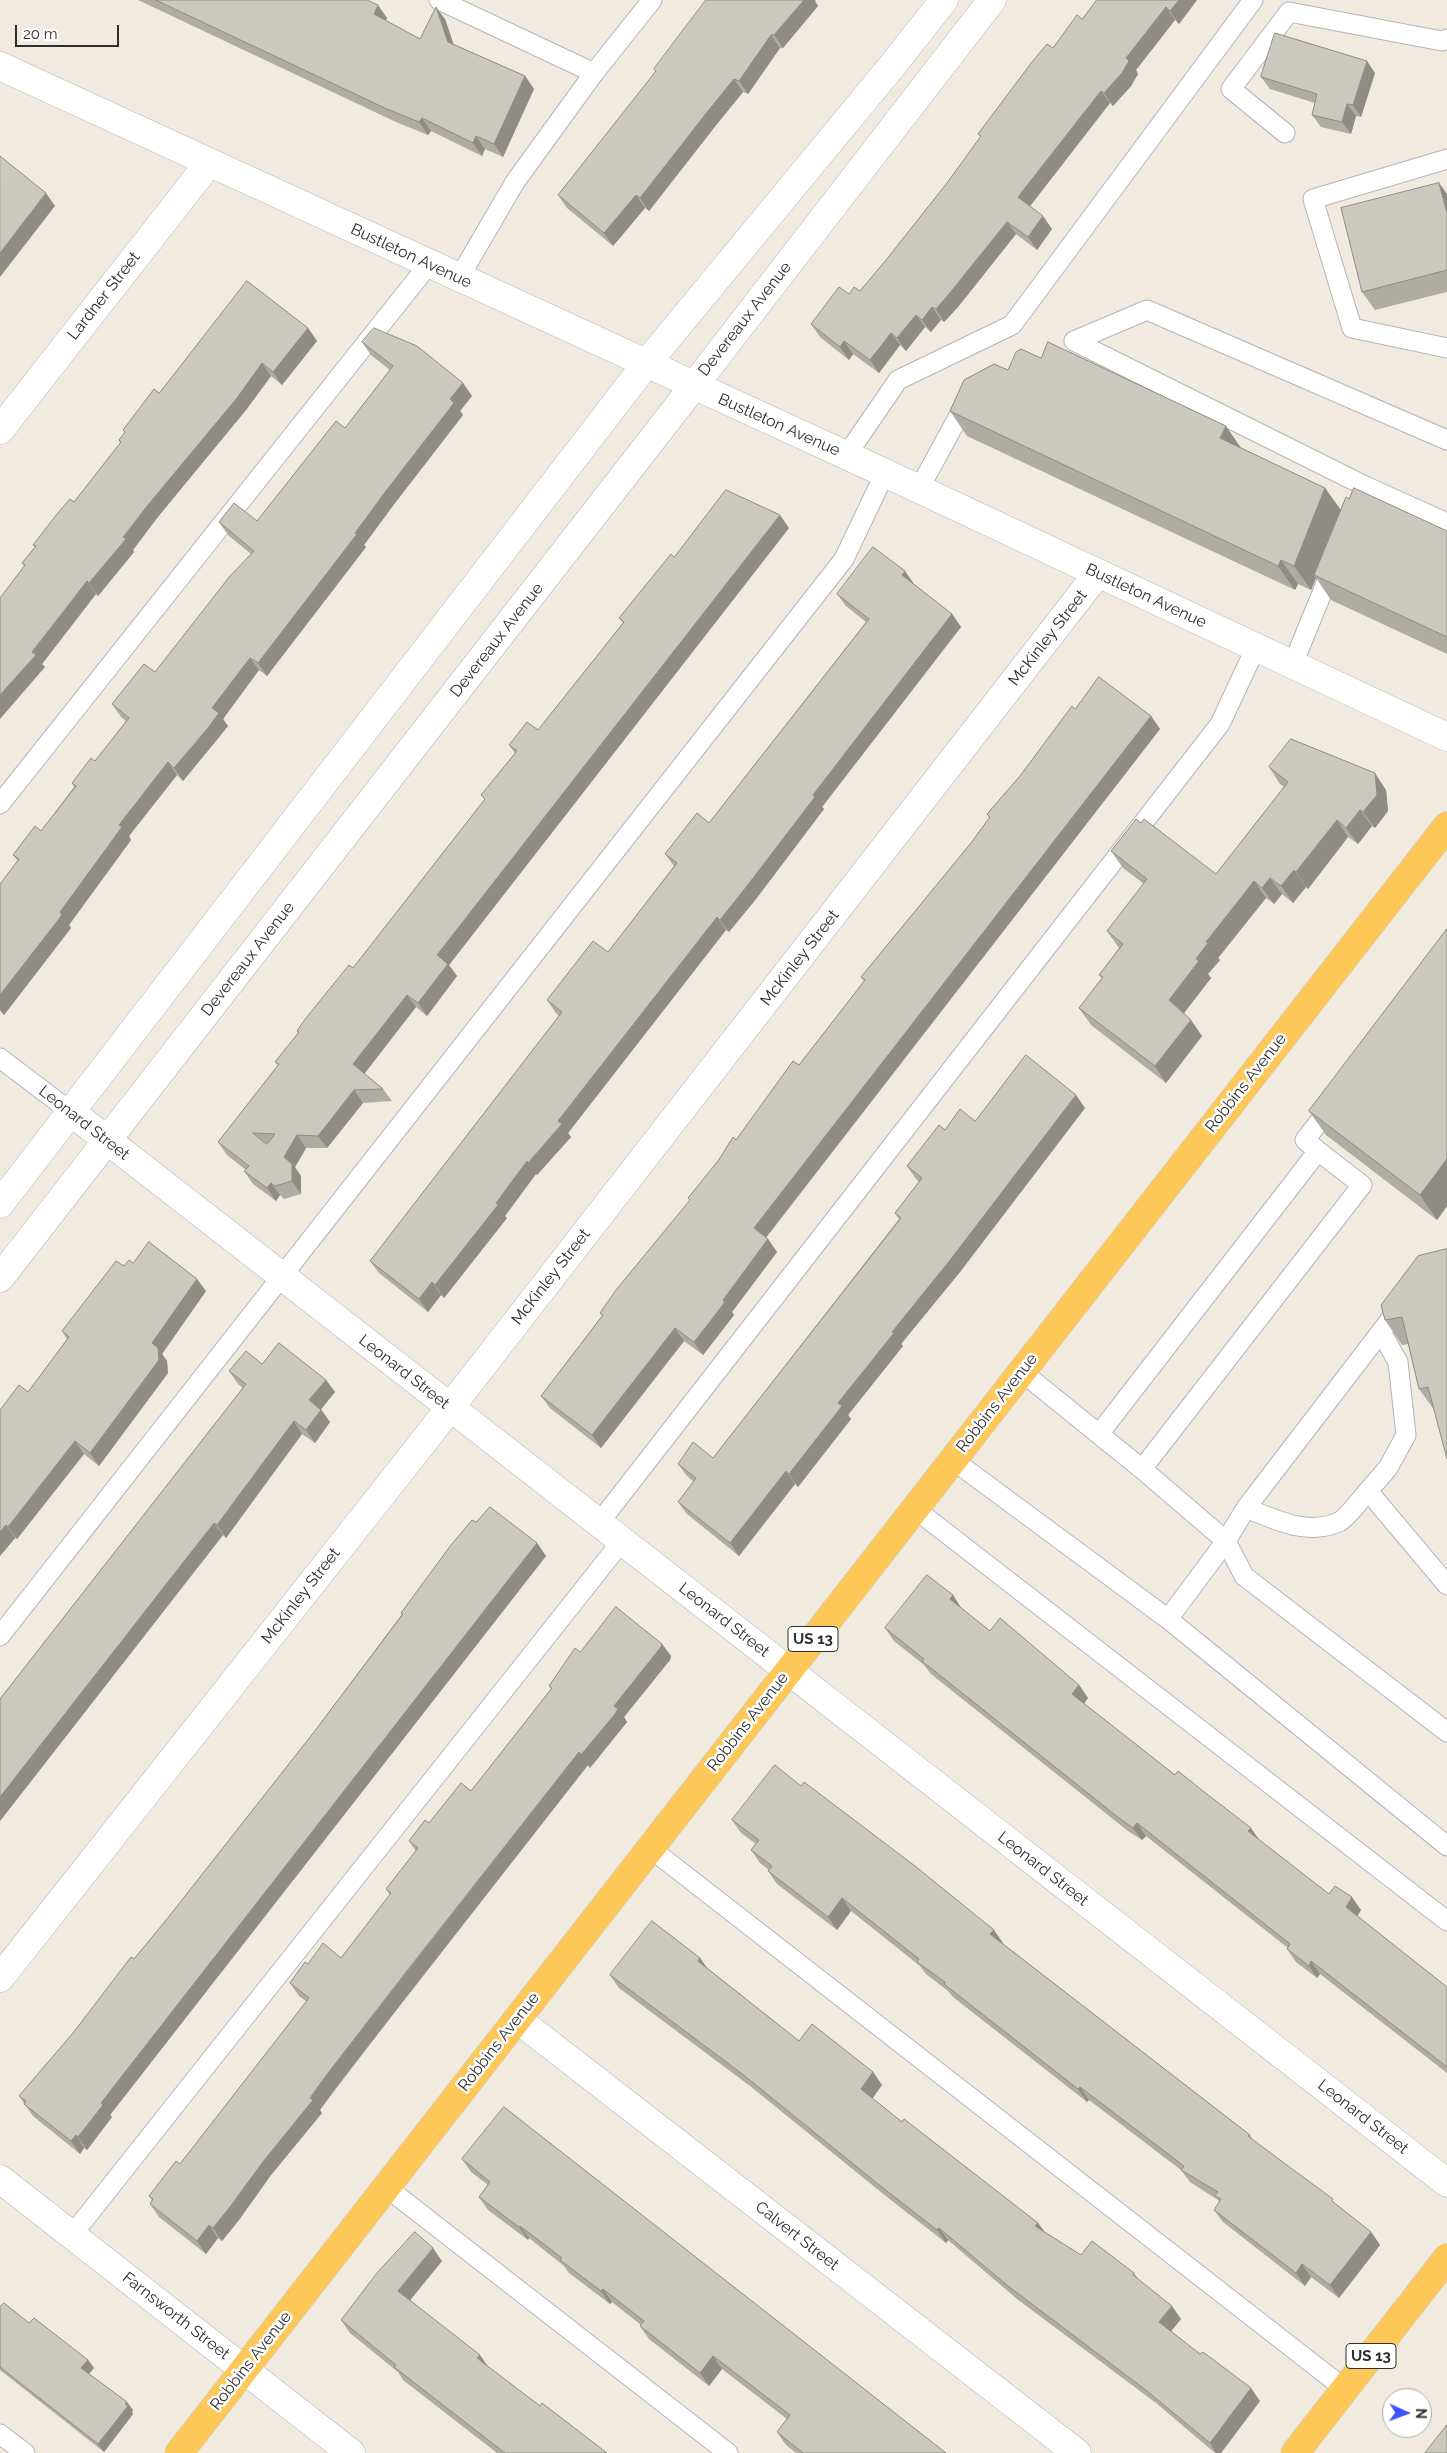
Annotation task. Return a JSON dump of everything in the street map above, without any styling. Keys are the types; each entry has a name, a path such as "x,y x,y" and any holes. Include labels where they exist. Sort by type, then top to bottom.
{"highway":[{"name":"Robbins Avenue","path":"179,2453 1447,826"},
{"name":"US 13","path":"1295,2453 1447,2258"}],"street":[{"path":"0,1204 646,364 892,66 944,0"},
{"name":"Devereaux Avenue","path":"0,1278 992,0"},
{"name":"Bustleton Avenue","path":"0,66 885,473 1447,737"},
{"path":"892,66 922,89"},
{"name":"Lardner Street","path":"0,430 208,162"},
{"name":"McKinley Street","path":"0,1978 450,1408 1098,573"},
{"name":"Leonard Street","path":"71,1112 1447,2182"},
{"name":"Calvert Street","path":"517,2019 1077,2453"},
{"name":"Farnsworth Street","path":"0,2179 351,2453"}],"lane":[{"path":"439,0 594,73"},
{"path":"460,278 515,182 594,73 652,0"},
{"path":"846,456 898,380 1012,325 1252,0"},
{"path":"1285,133 1231,89 1289,12 1442,40 1447,39"},
{"path":"1447,158 1313,199 1352,328 1447,348"},
{"path":"0,804 429,264"},
{"path":"1058,350 1074,341 1147,310 1447,440"},
{"path":"1074,341 1362,495 1447,523"},
{"path":"919,489 967,400 984,391"},
{"path":"0,1636 280,1276 844,559 885,473"},
{"path":"1293,664 1340,547"},
{"path":"599,1523 1220,724 1256,647"},
{"name":"Leonard Street","path":"0,1058 71,1112"},
{"path":"1142,1469 1362,1185 1305,1140 1346,1087"},
{"path":"1099,1434 1318,1151"},
{"path":"1168,1619 1226,1541 1246,1508 1412,1292"},
{"path":"1246,1508 1294,1527 1313,1527 1340,1522 1388,1468 1406,1435 1398,1362 1382,1332"},
{"path":"1022,1372 1142,1469 1226,1541 1244,1576 1447,1732"},
{"path":"953,1460 1168,1619 1447,1846"},
{"path":"1368,1491 1447,1585"},
{"path":"915,1509 1447,1921"},
{"path":"72,2235 622,1541"},
{"path":"650,1848 1345,2389"},
{"path":"386,2187 728,2453"},
{"path":"0,2434 25,2453"}],"building":[{"path":"156,0 367,0 378,5 374,14 420,39 436,7 448,42 525,76 494,144 476,136 473,143 422,118 419,122 387,109"},
{"path":"706,0 804,0 774,35 771,35 739,81 734,79 640,198 636,195 604,233 558,195 656,71 654,69"},
{"path":"1097,0 1179,0 1170,11 1166,7 1126,58 1129,61 1122,73 1104,93 1101,91 1018,197 1043,216 1028,237 1007,222 936,309 932,307 922,320 916,315 897,338 891,333 870,360 844,341 840,347 811,324 839,287 849,294 854,287 860,291 947,183 981,136 978,134 1032,62 1047,44 1053,48 1077,15 1082,19"},
{"path":"1275,33 1367,61 1353,105 1347,104 1342,122 1312,115 1317,94 1261,77"},
{"path":"0,156 46,193 0,253"},
{"path":"1439,183 1447,213 1447,270 1362,292 1341,208"},
{"path":"247,281 308,328 273,372 262,363 237,398 123,537 126,539 89,583 87,581 32,652 36,655 0,695 0,598 25,565 22,563 36,546 33,545 57,514 70,499 74,502 121,442 119,440 125,432 123,430 154,389 159,393"},
{"path":"374,328 417,346 463,383 450,399 454,403 258,663 250,658 212,708 219,713 208,728 174,768 168,762 119,825 122,827 60,912 62,915 0,995 0,884 19,859 13,855 35,826 41,831 76,786 72,783 91,758 95,761 129,718 112,704 144,664 155,672 230,576 254,551 219,522 234,503 257,521 336,421 345,428 393,366 362,342"},
{"path":"1048,342 1226,426 1220,438 1325,488 1294,566 1281,560 1278,566 950,411 964,380 994,364 1008,370 1016,352 1021,349 1041,358"},
{"path":"1354,488 1447,531 1447,637 1314,575 1346,497 1349,499"},
{"path":"726,490 780,515 437,955 448,964 418,1003 407,995 353,1064 383,1089 354,1090 318,1136 297,1135 284,1157 292,1164 292,1181 275,1186 271,1183 267,1188 244,1171 249,1166 218,1142 279,1064 275,1062 299,1032 297,1031 306,1018 349,965 353,968 485,799 481,795 517,751 509,745 527,722 538,730 624,622 619,618 671,554 674,557","holes":["253,1133 275,1134 267,1144"]},
{"path":"873,547 905,571 902,575 952,614 813,795 815,797 747,886 720,920 717,917 558,1121 562,1124 528,1163 527,1161 496,1203 498,1205 435,1285 432,1282 419,1299 370,1261 562,1012 547,1000 593,941 608,952 677,863 665,854 697,813 709,823 869,619 837,594"},
{"path":"1099,677 1151,716 754,1228 768,1239 723,1300 725,1302 709,1323 694,1342 675,1328 592,1435 541,1396 603,1315 600,1313 616,1290 690,1200 688,1198 718,1161 733,1137 736,1140 793,1061 799,1065 865,980 861,977 971,843 990,817 987,814 1020,776 1072,706 1075,709"},
{"path":"1291,739 1375,773 1377,795 1363,812 1360,810 1346,828 1337,820 1296,872 1294,870 1281,886 1270,878 1262,888 1254,881 1206,942 1208,943 1196,959 1199,961 1169,1000 1191,1020 1155,1066 1079,1008 1103,977 1099,975 1123,944 1107,931 1147,879 1111,851 1136,819 1141,823 1144,819 1216,874 1288,782 1269,767"},
{"path":"1447,929 1447,1159 1420,1195 1309,1111"},
{"path":"1026,1055 1076,1095 951,1259 892,1332 894,1333 838,1403 842,1406 789,1474 786,1471 730,1543 678,1502 696,1478 678,1464 693,1442 713,1458 901,1218 895,1213 922,1178 907,1166 939,1125 945,1130 960,1109 975,1121"},
{"path":"149,1242 197,1279 152,1343 158,1348 159,1360 90,1453 75,1441 8,1527 6,1525 0,1532 0,1410 19,1385 28,1392 69,1337 62,1331 116,1261 124,1266 129,1260 133,1263"},
{"path":"1447,1249 1447,1459 1428,1387 1419,1389 1402,1317 1385,1320 1381,1305 1418,1256"},
{"path":"279,1343 326,1380 309,1400 321,1410 306,1430 294,1421 217,1525 214,1523 0,1797 0,1699 246,1384 229,1371 246,1351 262,1364"},
{"path":"490,1507 537,1543 101,2103 103,2105 78,2137 76,2135 71,2141 24,2104 26,2101 19,2096 73,2033 131,1957 134,1959 167,1919 314,1732 403,1614 401,1613 451,1545 472,1520 476,1522"},
{"path":"927,1575 953,1595 950,1599 990,1631 1000,1618 1079,1685 1072,1694 1175,1775 1178,1771 1251,1828 1248,1831 1329,1894 1335,1886 1352,1897 1346,1907 1447,1987 1447,2067 1311,1961 1309,1966 1287,1949 1290,1944 1137,1823 1133,1828 1119,1818 922,1661 924,1659 885,1628"},
{"path":"616,1607 662,1644 661,1647 614,1706 618,1709 615,1714 581,1755 579,1752 410,1967 325,2077 310,2098 313,2100 262,2163 230,2207 213,2228 209,2225 197,2241 150,2204 153,2199 149,2196 176,2161 180,2164 309,1998 290,1983 305,1962 308,1964 323,1943 341,1958 391,1893 386,1889 418,1848 409,1841 425,1820 429,1823 461,1783 471,1791 552,1688 549,1686 575,1648 580,1652"},
{"path":"775,1765 801,1786 804,1782 915,1866 994,1930 990,1934 1250,2135 1248,2136 1333,2199 1332,2201 1371,2232 1330,2285 1302,2264 1296,2273 1214,2210 1221,2199 1215,2196 1218,2192 1181,2170 1184,2166 1080,2087 1078,2089 944,1984 945,1982 917,1962 919,1959 842,1898 828,1917 768,1871 772,1866 751,1850 759,1840 732,1820"},
{"path":"652,1921 700,1958 698,1961 799,2041 812,2024 873,2072 861,2089 902,2122 904,2119 1038,2223 1035,2226 1081,2255 1092,2241 1134,2273 1133,2275 1172,2306 1159,2322 1200,2354 1203,2352 1251,2388 1210,2443 1147,2391 1008,2286 939,2228 937,2230 878,2184 741,2073 610,1975"},
{"path":"504,2107 946,2453 803,2453 777,2432 790,2415 713,2356 700,2373 640,2326 644,2321 603,2289 601,2291 560,2260 562,2258 479,2197 490,2182 462,2159"},
{"path":"415,2232 433,2248 398,2291 480,2355 477,2358 540,2406 542,2403 607,2453 505,2453 394,2367 396,2365 341,2320 377,2273"},
{"path":"4,2303 29,2323 34,2318 88,2360 81,2368 127,2402 125,2404 128,2406 98,2444 0,2367 0,2307"},
{"path":"1447,2425 1447,2453 1425,2453"}]}
